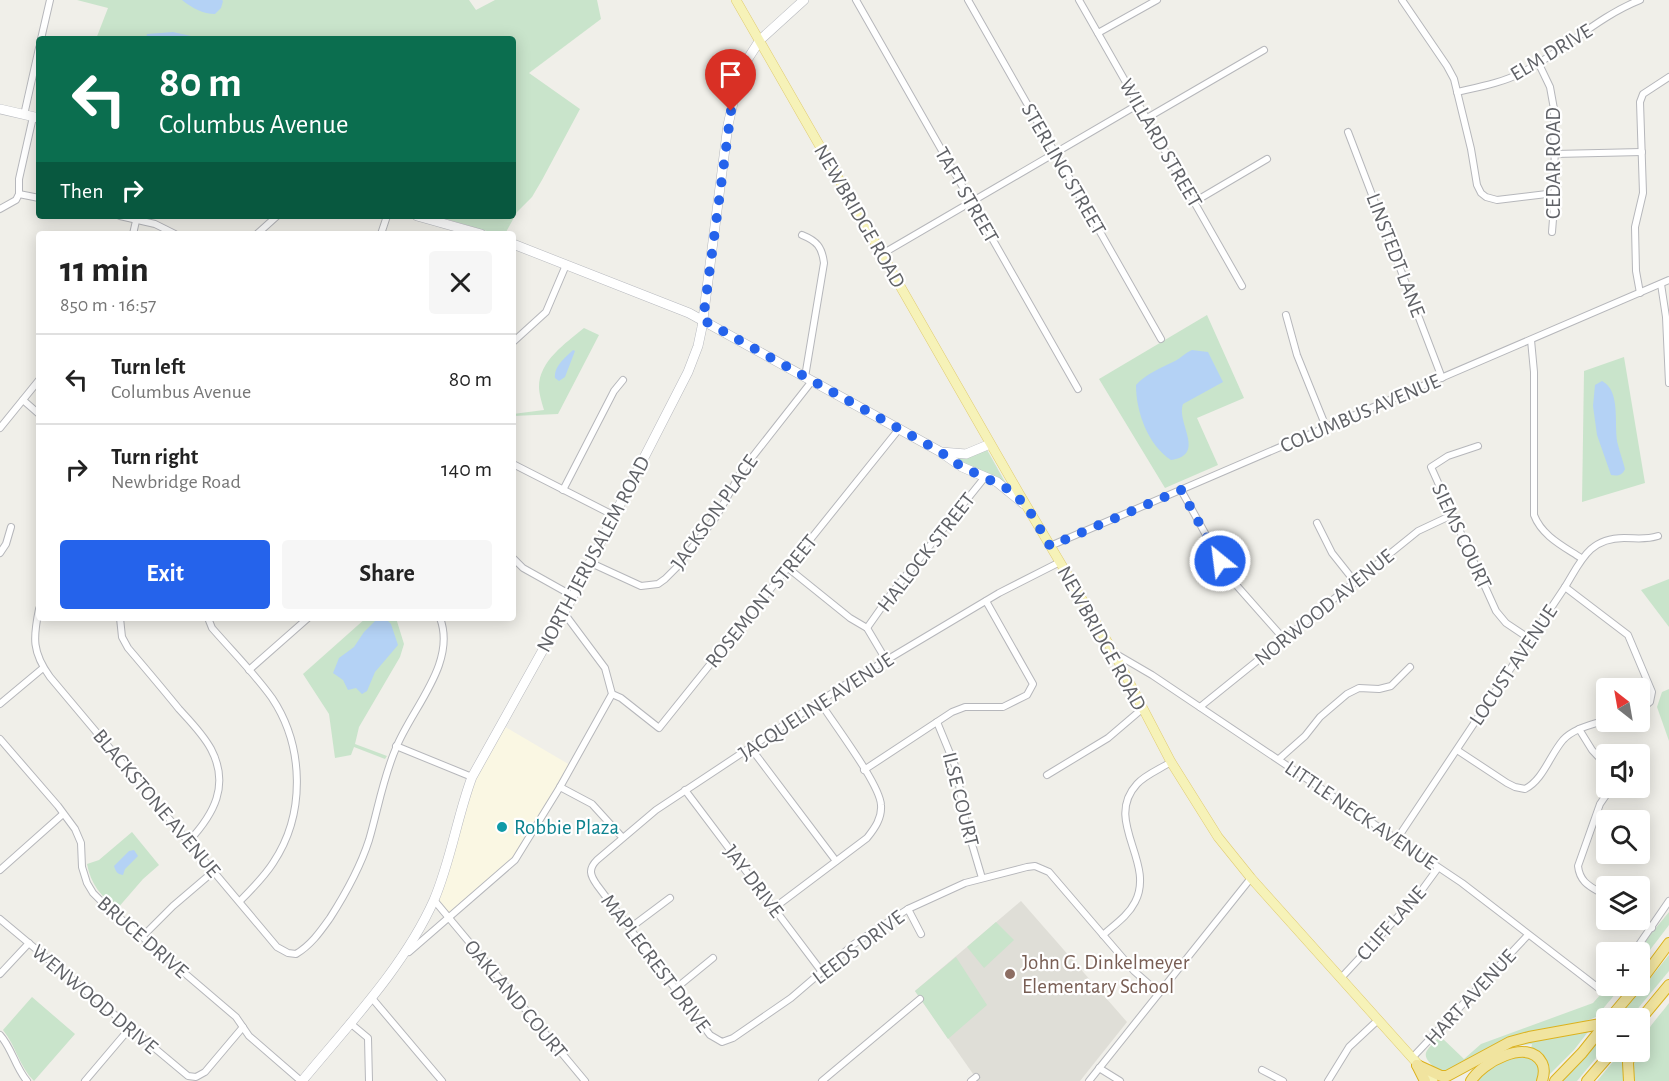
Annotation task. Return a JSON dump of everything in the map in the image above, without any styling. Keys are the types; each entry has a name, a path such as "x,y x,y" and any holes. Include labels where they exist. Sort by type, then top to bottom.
{"highway":[{"path":"1650,968 1669,943"},
{"path":"1650,1008 1669,985"},
{"path":"1618,1008 1628,996"},
{"path":"1650,1012 1657,999"},
{"path":"1415,1062 1439,1075 1448,1076 1510,1042 1596,1025"},
{"path":"1555,1081 1596,1036"},
{"path":"1471,1081 1480,1068 1518,1052 1533,1054 1539,1059 1544,1066 1542,1081"},
{"path":"1415,1062 1425,1081"},
{"path":"1587,1081 1603,1062"},
{"path":"1628,1062 1629,1081"}],"main road":[{"name":"NEWBRIDGE ROAD","path":"736,0 990,444 1114,652 1142,709 1172,762 1218,837 1251,878 1433,1081"},
{"name":"NORTH JERUSALEM ROAD","path":"302,1081 399,961 416,935 434,900 447,864 462,805 472,777 591,563 688,372 698,346 703,320 731,111 740,76 751,52 760,40 804,0"},
{"path":"0,110 32,117"},
{"path":"428,219 470,231"},
{"path":"516,245 703,320 939,451 962,467 1005,487 1026,505"},
{"path":"939,451 966,454 990,444"}],"street":[{"path":"42,36 50,0"},
{"name":"TAFT STREET","path":"856,0 1077,389"},
{"name":"STERLING STREET","path":"968,0 1161,339"},
{"name":"WILLARD STREET","path":"1079,0 1242,286"},
{"path":"1098,33 1157,0"},
{"path":"1402,0 1454,79 1477,185 1481,193 1497,200 1555,193"},
{"name":"ELM DRIVE","path":"1457,92 1503,81 1524,72 1628,3 1640,0"},
{"path":"1147,118 1264,50"},
{"name":"CEDAR ROAD","path":"1538,62 1553,95 1555,193 1552,232"},
{"path":"1640,293 1636,271 1635,227 1643,193 1640,113 1643,93 1669,77"},
{"path":"0,209 16,200 20,194 19,179 32,117 36,78"},
{"path":"882,254 1139,104"},
{"name":"LINSTEDT LANE","path":"1348,132 1442,378"},
{"path":"1555,154 1642,152"},
{"path":"1194,201 1267,159"},
{"path":"20,194 36,197"},
{"path":"130,219 155,224 170,231"},
{"path":"260,231 274,219"},
{"path":"134,231 136,221"},
{"path":"801,235 819,245 823,252 824,263 809,379"},
{"path":"516,339 546,312 566,265"},
{"name":"COLUMBUS AVENUE","path":"1050,546 1669,280"},
{"path":"1661,284 1666,317 1669,383"},
{"path":"1286,315 1297,355 1326,427"},
{"path":"1531,340 1534,372 1534,514 1548,536 1581,558"},
{"name":"JACKSON PLACE","path":"591,563 641,586 650,586 665,579 716,518 743,469 809,379"},
{"path":"563,490 614,391 623,380"},
{"path":"0,428 36,384"},
{"path":"23,400 36,411"},
{"name":"ROSEMONT STREET","path":"612,694 621,698 659,728 899,429"},
{"name":"SIEMS COURT","path":"1478,446 1448,456 1431,467 1499,617 1530,639"},
{"path":"516,466 615,516"},
{"name":"HALLOCK STREET","path":"867,628 891,594 985,477"},
{"path":"1181,490 1230,578 1284,639"},
{"name":"NORWOOD AVENUE","path":"1200,707 1418,531 1452,515"},
{"path":"1317,523 1332,554 1355,582"},
{"path":"0,553 6,544 11,527"},
{"name":"LOCUST AVENUE","path":"1397,839 1565,587 1581,558 1592,548 1608,540 1628,538 1643,540 1658,536"},
{"path":"516,561 523,568 573,596"},
{"name":"JACQUELINE AVENUE","path":"590,873 591,866 622,837 685,790 886,660 1060,562"},
{"path":"788,568 850,618 867,628 886,660"},
{"path":"1565,587 1628,635 1646,678"},
{"path":"864,770 952,712 965,707 989,708 1009,705 1027,695 1033,684 986,602"},
{"path":"399,961 515,860 560,787 612,694 605,668 564,613"},
{"name":"BLACKSTONE AVENUE","path":"37,621 34,643 37,656 44,668 282,951 296,954 318,935 345,894 369,839 385,775 396,747"},
{"path":"120,621 122,637 128,648 201,734 215,758 219,778 216,801 209,817 189,841"},
{"path":"209,621 212,628 272,698 289,734 295,756 297,793 292,822 280,850 266,873 240,901"},
{"path":"249,670 305,621"},
{"path":"441,621 444,634 444,653 438,669 396,747 472,777"},
{"name":"LITTLE NECK AVENUE","path":"1114,652 1279,759 1491,904 1596,987"},
{"path":"1279,759 1305,736 1320,717 1347,694 1359,688 1391,686 1410,667"},
{"path":"0,704 44,668"},
{"path":"1650,687 1652,692 1650,702"},
{"path":"774,908 867,838 880,818 879,794 820,702"},
{"path":"1047,775 1108,738 1142,709"},
{"name":"ILSE COURT","path":"937,722 956,768 966,824 982,878"},
{"path":"1457,750 1515,788 1525,789 1535,781 1563,740 1580,729 1596,723"},
{"path":"1580,729 1596,754"},
{"name":"BRUCE DRIVE","path":"1,744 63,814 78,836 84,875 93,892 236,1017 263,1049 302,1081"},
{"path":"750,747 836,861"},
{"path":"1103,935 1130,910 1140,890 1140,867 1130,842 1126,821 1125,809 1129,794 1140,781 1172,762"},
{"path":"560,787 592,804 622,837"},
{"name":"JAY DRIVE","path":"685,790 822,972"},
{"path":"1596,890 1585,884 1579,875 1578,866 1604,798"},
{"path":"0,870 63,814"},
{"name":"LEEDS DRIVE","path":"729,1041 791,998 868,934 908,909 938,894 982,878 1035,866 1045,869 1055,878 1134,971 1159,993"},
{"name":"CLIFF LANE","path":"1341,978 1419,894 1438,868"},
{"path":"142,937 173,906 214,871"},
{"name":"MAPLECREST DRIVE","path":"590,873 710,1035 722,1042 729,1041"},
{"path":"1089,1081 1251,878"},
{"path":"630,928 670,898"},
{"name":"OAKLAND COURT","path":"434,900 585,1081"},
{"path":"1642,942 1669,901"},
{"path":"908,909 921,934"},
{"name":"WENWOOD DRIVE","path":"0,918 183,1073 196,1077 205,1072 243,1027"},
{"name":"HART AVENUE","path":"1415,1062 1528,935"},
{"path":"0,974 28,943"},
{"path":"675,989 713,958"},
{"path":"371,996 442,1081"},
{"path":"822,1081 920,999"},
{"path":"1328,1081 1349,1047 1378,1020"},
{"path":"350,1023 368,1038 369,1081"},
{"path":"85,1081 130,1028"},
{"path":"0,1035 8,1046 19,1071 27,1081"},
{"path":"1099,1068 1120,1081"},
{"path":"1262,1070 1283,1081"}],"shaded area":[{"path":"502,725 570,765 514,859 448,914 436,900 476,775"},
{"name":"John G. Dinkelmeyer Elementary School","path":"1021,901 1127,1022 1080,1081 978,1081 915,991"}],"green space":[{"path":"77,0 469,0 476,10 495,0 597,0 601,19 529,73 580,109 532,197 516,214 516,36 97,36 108,8"},
{"path":"446,219 513,219 507,231 487,231"},
{"path":"1207,315 1244,398 1197,418 1218,465 1165,488 1099,379"},
{"path":"584,328 599,335 558,414 516,416 516,414 544,410 540,396 540,378 548,361"},
{"path":"1624,357 1645,483 1582,502 1584,371"},
{"path":"986,448 1009,489 947,455"},
{"path":"1669,579 1669,627 1641,590"},
{"path":"363,621 397,621 404,644 400,657 359,727 355,744 387,756 385,759 354,747 351,755 335,758 329,714 303,674"},
{"path":"1669,689 1669,741 1657,707 1662,692"},
{"path":"132,832 159,865 143,879 117,909 98,890 87,864 99,860"},
{"path":"1669,912 1669,925 1650,950 1650,942 1644,942"},
{"path":"996,922 1014,940 984,968 967,947"},
{"path":"1669,955 1669,971 1650,994 1650,978"},
{"path":"956,957 987,1005 948,1039 915,991"},
{"path":"1599,996 1614,996 1604,1008 1596,1008 1596,1017 1581,1023 1509,1038 1493,1045 1451,1071 1438,1071 1426,1057 1427,1050 1440,1036 1464,1059 1481,1044 1593,1003"},
{"path":"1636,996 1648,996 1638,1008 1626,1008"},
{"path":"32,997 75,1034 34,1081 3,1030"},
{"path":"1669,1003 1669,1081 1633,1081 1634,1062 1650,1062 1651,1026"},
{"path":"1591,1028 1574,1050 1548,1076 1544,1060 1531,1049 1532,1044 1521,1045 1520,1042"},
{"path":"1596,1041 1596,1058 1577,1081 1559,1081"},
{"path":"1518,1055 1528,1056 1541,1068 1539,1081 1472,1081 1481,1070"},
{"path":"1613,1062 1628,1062 1626,1081 1597,1081"}],"water":[{"path":"182,0 223,1 221,8 215,14 198,10"},
{"path":"173,32 191,36 147,36 147,34"},
{"path":"573,350 575,351 565,377 559,381 555,378 556,370"},
{"path":"1192,350 1208,352 1223,382 1183,404 1183,420 1189,445 1182,457 1171,460 1156,446 1145,427 1138,406 1136,385 1149,374"},
{"path":"1602,381 1608,386 1615,401 1618,445 1625,469 1617,475 1611,475 1597,435 1593,406 1595,385"},
{"path":"375,621 388,621 398,645 375,672 367,691 362,694 356,688 348,690 343,680 333,673 339,658 354,647"},
{"path":"134,850 138,856 125,869 123,875 118,873 114,866 129,851"}],"place":[{"name":"Robbie Plaza","path":"502,827"},
{"name":"John G. Dinkelmeyer Elementary School","path":"1010,974"}],"route":[{"path":"731,111 703,320 939,451 962,467 1005,487 1026,505 1050,546 1181,490 1220,561"}]}
